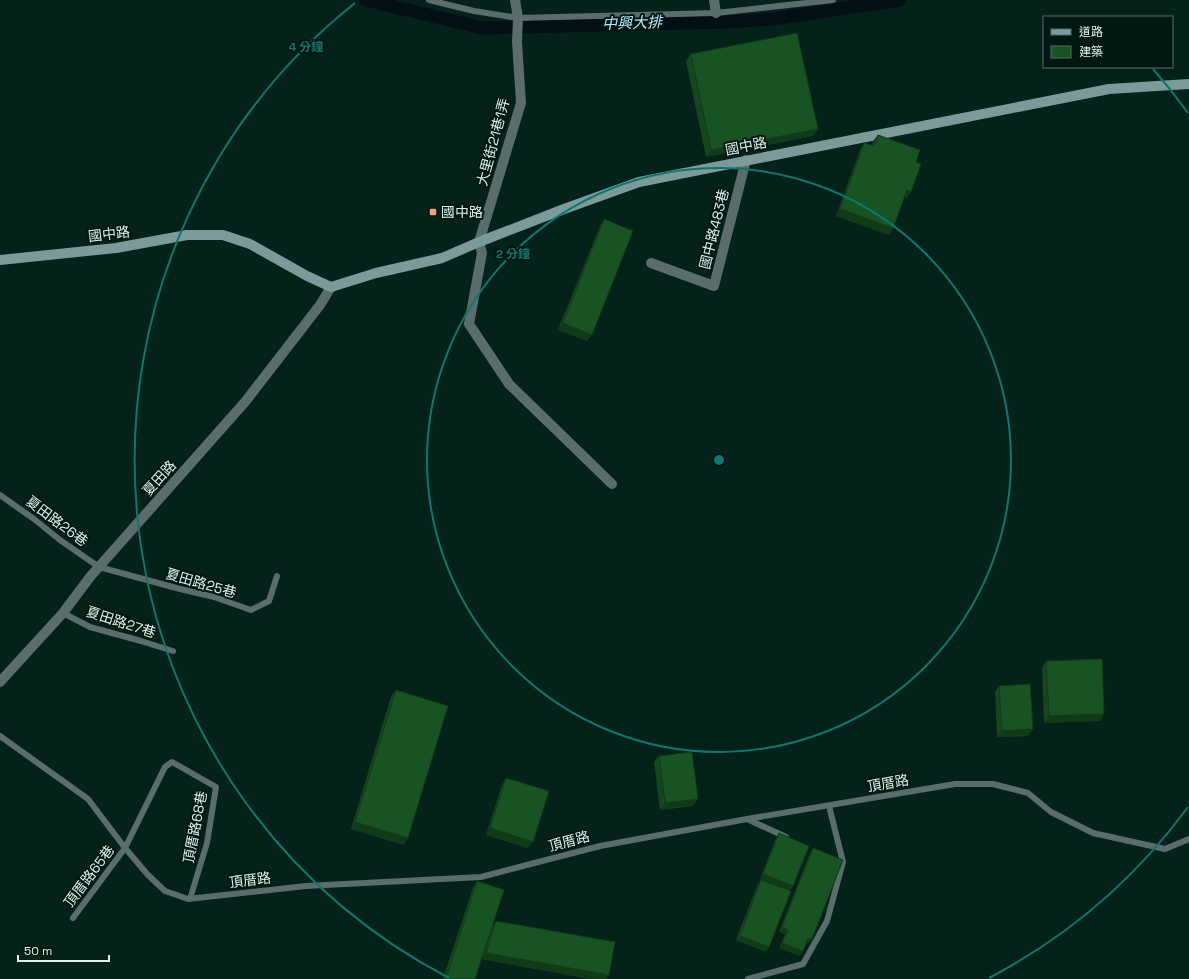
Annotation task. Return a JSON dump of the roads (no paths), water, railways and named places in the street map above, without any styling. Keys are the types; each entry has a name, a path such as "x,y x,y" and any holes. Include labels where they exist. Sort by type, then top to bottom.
{"street":[{"name":"大里街21巷1弄","path":"479,242 521,103 517,42 518,18 515,0"},
{"path":"714,0 716,12"},
{"name":"國中路","path":"0,260 116,248 187,235 223,234 250,244 331,287 376,274 442,258 564,209 639,182 1109,89 1189,84"},
{"name":"國中路483巷","path":"652,263 714,286 746,160"},
{"path":"479,242 482,254 469,324 509,384 612,484"},
{"name":"夏田路","path":"0,682 63,613 90,576 245,402 320,305 331,287"}],"lane":[{"path":"429,0 474,11 518,18 716,12 832,0"},
{"name":"夏田路26巷","path":"0,494 60,540 99,567"},
{"name":"夏田路25巷","path":"99,567 214,597 251,610 269,602 276,576"},
{"name":"夏田路27巷","path":"63,613 90,626 173,651"},
{"name":"頂厝路","path":"0,736 88,799 125,848 148,875 165,891 190,899 306,886 481,877 600,846 747,819 956,784 993,784 1028,793 1051,812 1093,833 1165,849 1189,839"},
{"name":"頂厝路68巷","path":"125,848 165,767 172,762 216,787 207,843 190,899"},
{"path":"748,979 803,964 827,921 843,862 829,806"},
{"path":"747,819 795,841"},
{"name":"頂厝路65巷","path":"73,918 125,848"},
{"path":"836,859 843,862"}],"waterway":[{"name":"中興大排","path":"366,0 482,28 726,22 772,19 899,0"}],"place":[{"name":"國中路","path":"433,212"}]}
